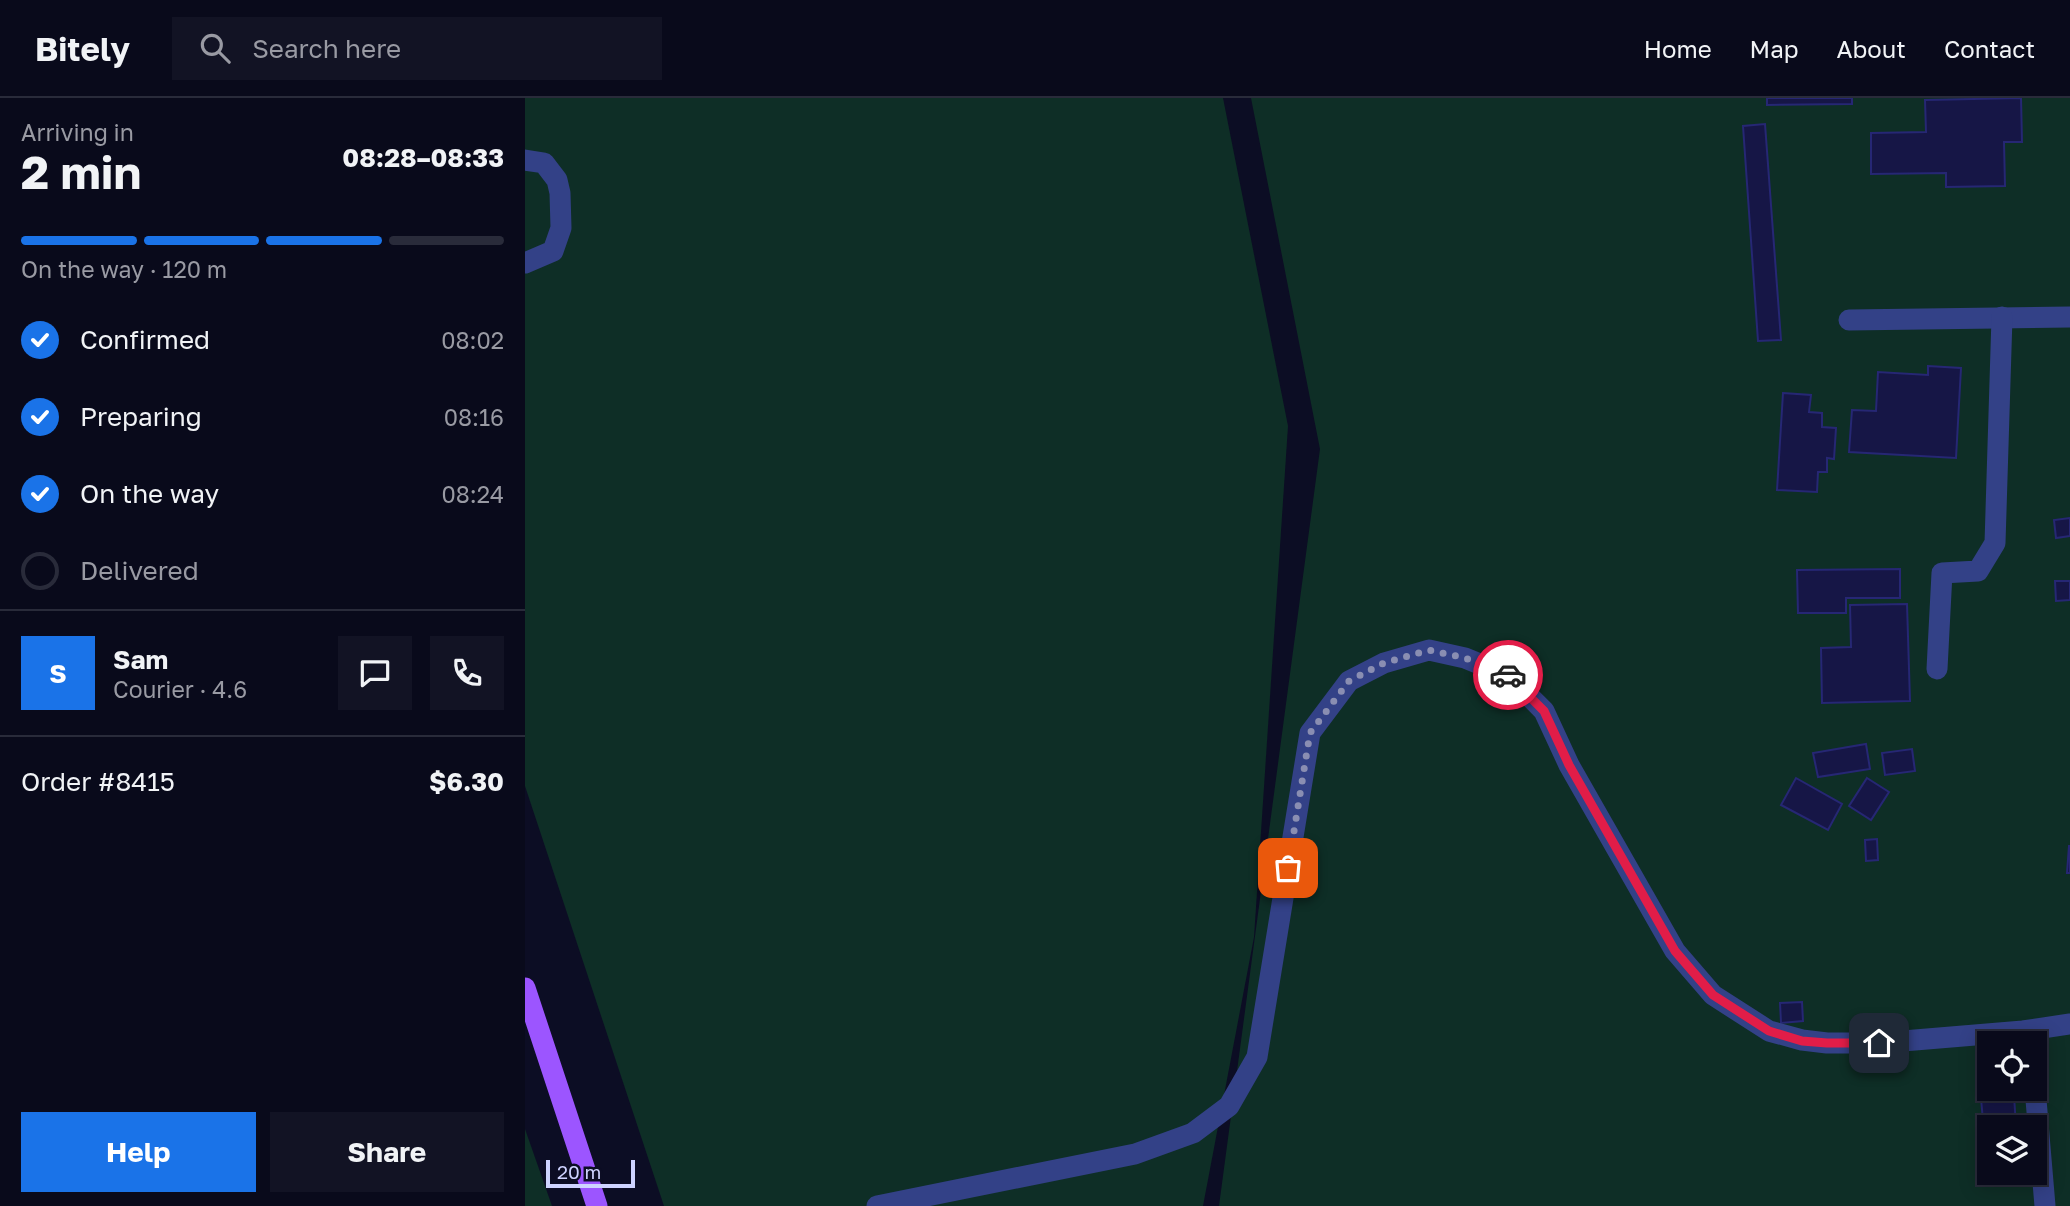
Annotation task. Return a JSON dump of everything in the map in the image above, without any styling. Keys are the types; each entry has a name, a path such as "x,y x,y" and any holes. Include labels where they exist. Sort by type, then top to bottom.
{"main road":[{"path":"526,992 597,1206"}],"street":[{"path":"525,160 544,163 553,174 557,180 561,205 561,228 552,251 525,263"},
{"path":"1937,669 1942,573 1978,571 1995,542 2001,317"},
{"path":"1849,320 2070,317"},
{"path":"877,1206 1135,1154 1193,1133 1229,1106 1257,1057 1310,733 1349,681 1384,663 1429,650 1465,658 1509,676 1544,711 1569,765 1675,951 1713,995 1769,1031 1802,1041 1879,1043 1977,1039"},
{"path":"2045,1031 2070,1024"},
{"path":"2036,1101 2045,1206"}],"green space":[{"path":"525,98 1223,98 1288,426 1254,937 1203,1206 664,1206 525,786"},
{"path":"1251,98 2070,98 2070,1206 1219,1206 1320,449"},
{"path":"525,1129 552,1206 525,1206"}],"building":[{"path":"1767,98 1852,98 1852,104 1767,105"},
{"path":"2021,98 2022,142 2004,142 2005,186 1946,187 1946,173 1871,174 1871,133 1926,132 1925,100"},
{"path":"1765,124 1781,340 1758,341 1743,126"},
{"path":"1928,366 1961,368 1956,458 1849,452 1852,410 1876,411 1878,372 1928,375"},
{"path":"1783,393 1811,395 1809,412 1822,413 1822,427 1836,428 1834,459 1827,458 1827,472 1818,472 1817,492 1777,490"},
{"path":"2070,518 2070,536 2056,538 2054,520"},
{"path":"1900,569 1900,598 1846,598 1846,613 1798,613 1797,570"},
{"path":"2055,581 2070,581 2070,600 2056,601"},
{"path":"1907,604 1910,701 1822,703 1821,648 1851,647 1850,605"},
{"path":"1866,744 1870,769 1818,777 1813,753"},
{"path":"1912,749 1915,771 1885,775 1882,753"},
{"path":"1796,778 1842,804 1828,830 1781,805"},
{"path":"1867,778 1889,792 1871,820 1849,806"},
{"path":"1877,839 1878,860 1866,861 1865,840"},
{"path":"2069,846 2070,873 2067,873"},
{"path":"1802,1002 1803,1021 1781,1023 1780,1003"},
{"path":"1981,1101 2014,1101 2015,1115 1982,1115"}],"way so far":[{"path":"1288,868 1310,733 1349,681 1384,663 1429,650 1465,658 1508,675"}],"route":[{"path":"1508,675 1544,711 1569,765 1675,951 1713,995 1769,1031 1802,1041 1879,1043"}]}
